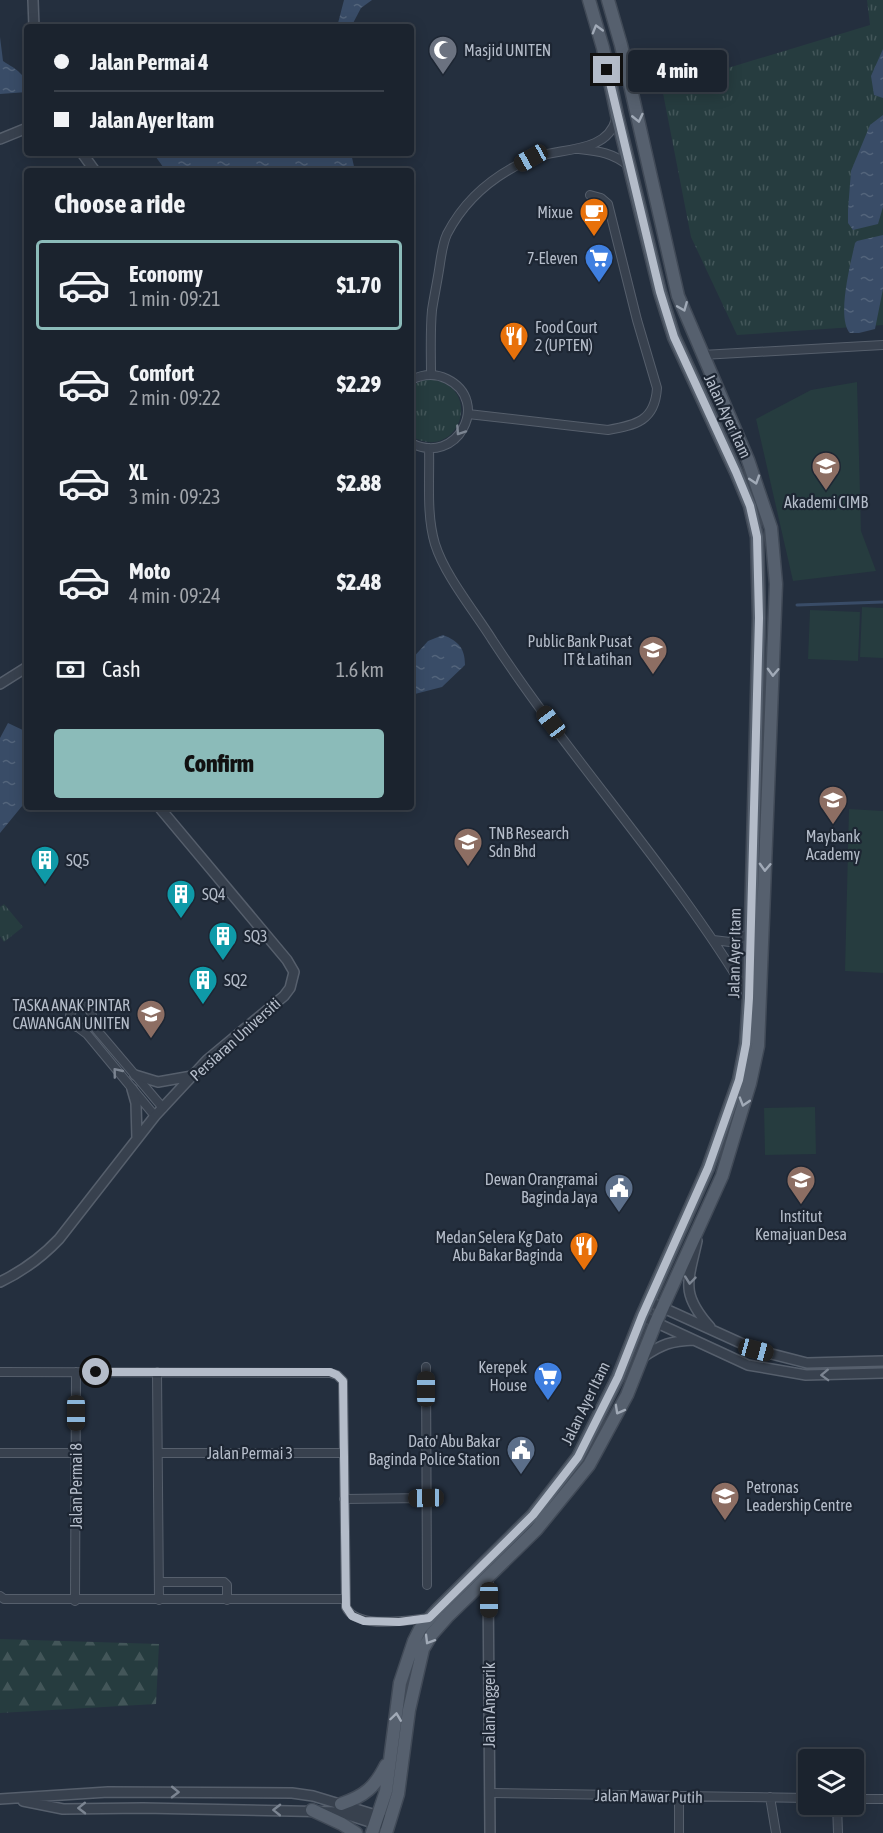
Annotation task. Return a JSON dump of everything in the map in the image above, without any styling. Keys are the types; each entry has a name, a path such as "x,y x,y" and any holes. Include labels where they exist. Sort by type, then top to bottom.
{"main road":[{"name":"Jalan Ayer Itam","path":"380,1826 400,1683 414,1641 429,1618 533,1515 578,1457 618,1377 648,1301 708,1168 739,1080 746,1044 759,618 757,537 750,506 740,480 674,337 660,292 603,48 589,0"},
{"name":"Jalan Ayer Itam","path":"380,1826 398,1794 411,1697 423,1649 447,1617 536,1530 589,1465 627,1395 656,1322 722,1176 750,1083 758,1046 776,584 771,528 748,460 678,296 621,45 608,0"},
{"path":"341,1804 356,1799 378,1782 391,1757"},
{"path":"312,1810 356,1833"}],"street":[{"path":"33,0 34,24"},
{"path":"431,375 432,312 442,251 446,236 460,211 490,181 531,158 577,148 605,138 613,130 617,115"},
{"path":"0,139 24,129"},
{"path":"577,148 604,152 619,158 630,167"},
{"path":"468,414 608,430 640,422 652,410 657,399 657,388 637,320 608,204 601,198 590,195"},
{"path":"702,356 883,345"},
{"path":"414,379 431,375 444,377 456,384 464,395 468,414 462,432 453,441 442,447 429,448 414,444"},
{"path":"429,448 431,519 434,542 442,562 510,667 713,940 749,998"},
{"path":"0,684 24,669"},
{"path":"15,674 24,676"},
{"name":"Persiaran Universiti","path":"0,1282 35,1262 59,1239 155,1116 207,1060 284,996 290,988 294,972 287,960 162,810"},
{"path":"713,940 730,942 750,934"},
{"path":"79,1028 87,1026 91,1020 91,1013 86,1007 75,1008 70,1014 70,1021 79,1028 87,1034 155,1116"},
{"path":"91,1020 163,1108"},
{"path":"135,1076 158,1082 192,1076"},
{"path":"132,1089 136,1103 137,1139"},
{"path":"700,1224 688,1285 696,1311 712,1330"},
{"path":"648,1301 756,1350 807,1363 883,1361"},
{"path":"642,1316 748,1365 806,1375 883,1373"},
{"path":"642,1357 659,1346 674,1341 696,1340"},
{"path":"426,1367 427,1585"},
{"path":"0,1372 330,1372 337,1375 343,1381 348,1612 357,1619 399,1622 429,1618"},
{"name":"Jalan Permai 8","path":"75,1600 76,1372"},
{"path":"157,1372 159,1600"},
{"path":"0,1453 76,1453"},
{"name":"Jalan Permai 3","path":"158,1454 343,1454"},
{"path":"344,1499 426,1498"},
{"name":"Jalan Anggerik","path":"488,1577 490,1833"},
{"path":"159,1582 224,1582 227,1585 227,1600"},
{"path":"0,1596 4,1599 75,1600 346,1599"},
{"path":"399,1622 411,1628 414,1641"},
{"path":"0,1799 64,1794 142,1792 292,1793 341,1804 380,1826"},
{"path":"142,1792 143,1808"},
{"name":"Jalan Mawar Putih","path":"490,1793 798,1798"},
{"path":"679,1796 679,1833"},
{"path":"770,1797 776,1833"},
{"path":"11,1798 63,1809 143,1808 339,1812 380,1826"},
{"path":"864,1799 883,1799"},
{"path":"837,1815 838,1833"}],"green space":[{"path":"867,0 883,0 883,325 737,335 691,237 662,88 870,25"},
{"path":"426,379 445,384 456,393 461,406 460,419 453,432 443,440 428,442 414,437 414,385"},
{"path":"857,382 861,531 876,571 793,581 756,419 811,390"},
{"path":"862,607 883,608 883,658 860,657"},
{"path":"810,610 860,612 858,661 808,659"},
{"path":"849,809 883,811 883,973 845,971"},
{"path":"4,904 23,927 4,942 0,936 0,907"},
{"path":"815,1107 816,1154 765,1155 764,1108"},
{"path":"0,1639 159,1644 156,1704 0,1713"}],"water":[{"path":"344,0 372,0 361,8 353,24 338,24"},
{"path":"0,37 3,61 23,77 24,92 0,94"},
{"path":"883,49 883,98 874,95 871,76"},
{"path":"883,115 883,207 878,224 853,230 848,223 851,171 870,125"},
{"path":"155,156 352,156 354,168 164,168"},
{"path":"883,235 883,289 875,329 850,333 846,326 844,303 855,243"},
{"path":"443,635 453,640 464,654 465,665 442,687 414,694 414,657 428,641"},
{"path":"8,723 24,731 24,804 0,833 0,738"}],"waterway":[{"path":"797,605 883,602"}],"place":[{"name":"Masjid UNITEN","path":"443,76"},
{"name":"Mixue","path":"594,238"},
{"name":"7-Eleven","path":"599,284"},
{"name":"Food Court 2 (UPTEN)","path":"514,362"},
{"name":"Akademi CIMB","path":"826,492"},
{"name":"Public Bank Pusat IT & Latihan","path":"653,676"},
{"name":"Maybank Academy","path":"833,826"},
{"name":"TNB Research Sdn Bhd","path":"468,868"},
{"name":"SQ5","path":"45,886"},
{"name":"SQ4","path":"181,920"},
{"name":"SQ3","path":"223,962"},
{"name":"SQ2","path":"203,1006"},
{"name":"TASKA ANAK PINTAR CAWANGAN UNITEN","path":"151,1040"},
{"name":"Institut Kemajuan Desa","path":"801,1206"},
{"name":"Dewan Orangramai Baginda Jaya","path":"619,1214"},
{"name":"Medan Selera Kg Dato Abu Bakar Baginda","path":"584,1272"},
{"name":"Kerepek House","path":"548,1402"},
{"name":"Dato' Abu Bakar Baginda Police Station","path":"521,1476"},
{"name":"Petronas Leadership Centre","path":"725,1522"}],"route":[{"path":"96,1372 330,1372 337,1375 343,1381 346,1607 352,1616 364,1621 399,1622 429,1618 533,1515 578,1457 618,1377 642,1316 708,1168 739,1080 746,1044 760,576 757,537 750,506 736,472 674,337 660,292 607,70"}]}
